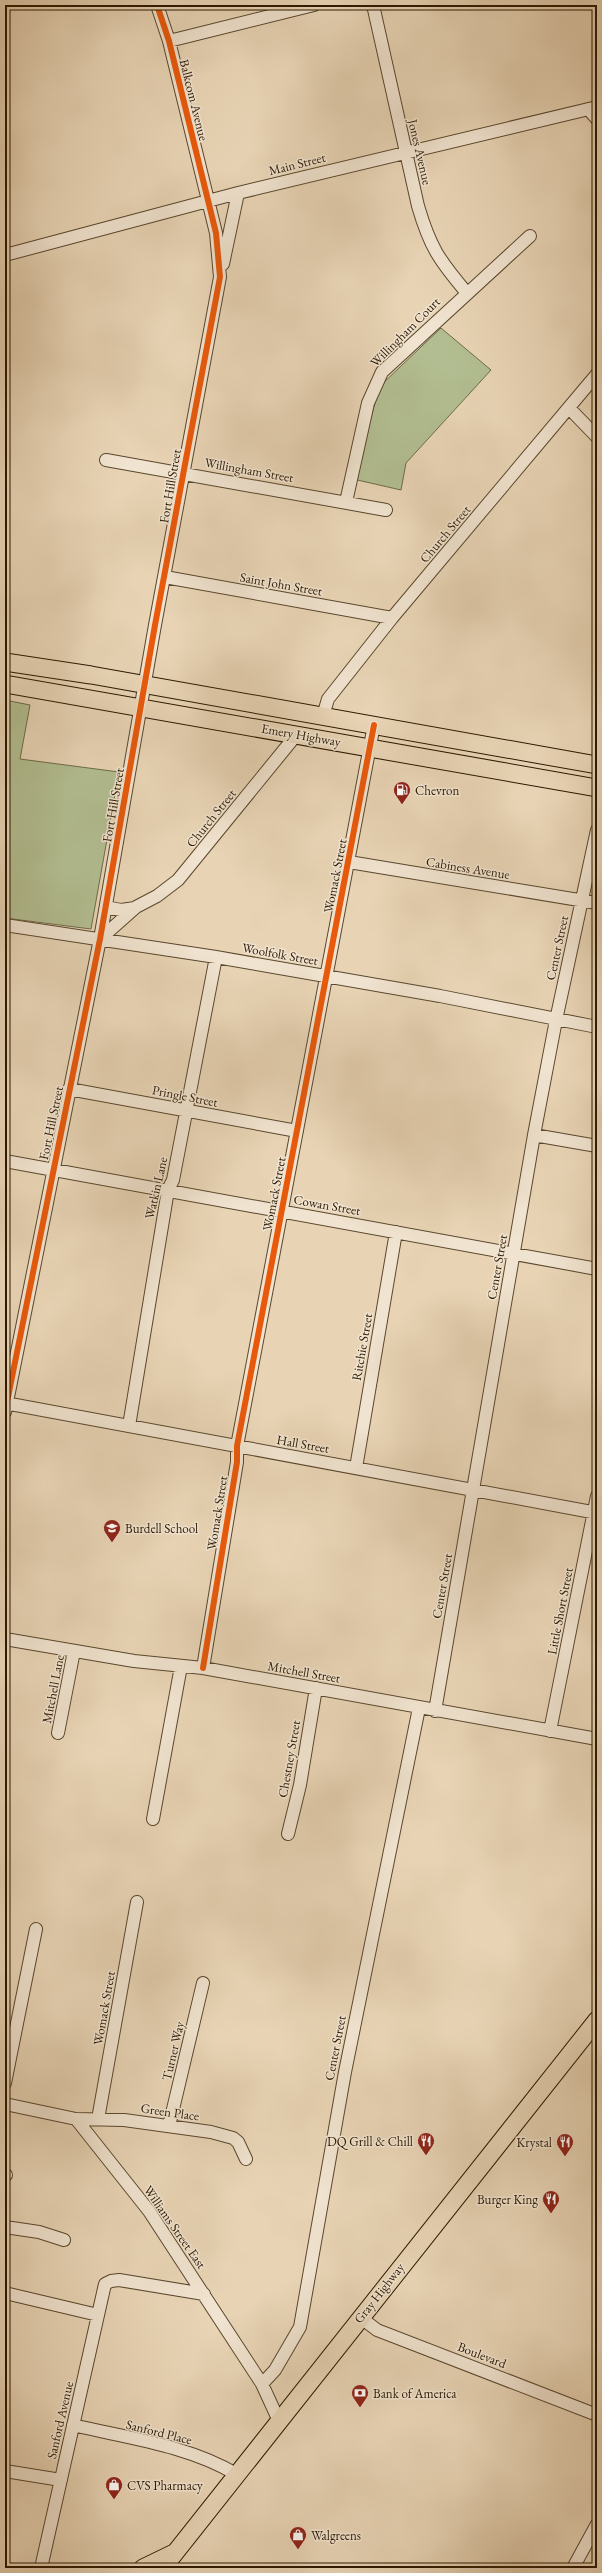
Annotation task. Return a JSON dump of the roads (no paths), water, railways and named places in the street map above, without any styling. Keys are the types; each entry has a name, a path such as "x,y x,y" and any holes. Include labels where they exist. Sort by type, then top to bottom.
{"highway":[{"name":"Emery Highway","path":"5,662 323,716 597,765"},
{"name":"Emery Highway","path":"5,684 140,706 597,788"},
{"name":"Gray Highway","path":"163,2568 174,2552 360,2317 595,2027"},
{"path":"143,2568 174,2552"}],"street":[{"name":"Balkcom Avenue","path":"157,5 169,41 208,201"},
{"path":"169,41 314,5"},
{"name":"Jones Avenue","path":"373,5 406,152 427,235 441,262 466,292"},
{"path":"592,108 597,119"},
{"name":"Main Street","path":"5,255 238,193 592,108"},
{"name":"Fort Hill Street","path":"6,1406 52,1170 100,939 140,706 220,277 238,193"},
{"name":"Fort Hill Street","path":"208,201 219,248 220,277"},
{"name":"Willingham Court","path":"346,502 363,420 375,383 382,372 466,292 530,236"},
{"name":"Church Street","path":"323,716 328,699 392,618 597,374"},
{"path":"569,408 597,437"},
{"name":"Willingham Street","path":"106,460 184,472 386,510"},
{"name":"Saint John Street","path":"165,577 392,618"},
{"name":"Womack Street","path":"203,1668 237,1462 237,1446 374,725"},
{"name":"Church Street","path":"100,939 136,907 157,896 186,870 297,734"},
{"name":"Center Street","path":"436,1711 534,1135 556,1020 597,830"},
{"name":"Cabiness Avenue","path":"349,862 597,903"},
{"name":"Church Street","path":"106,907 121,910 136,907"},
{"name":"Woolfolk Street","path":"5,925 216,957 440,996 597,1028"},
{"name":"Watkin Lane","path":"129,1426 168,1190 173,1180 188,1111 216,957"},
{"name":"Pringle Street","path":"69,1089 297,1131"},
{"path":"534,1135 597,1146"},
{"name":"Cowan Street","path":"5,1161 396,1232 513,1255 597,1268"},
{"name":"Ritchie Street","path":"356,1468 396,1232"},
{"name":"Hall Street","path":"6,1406 129,1426 596,1512"},
{"name":"Little Short Street","path":"550,1731 596,1512 597,1496"},
{"name":"Mitchell Street","path":"5,1639 134,1661 203,1668 597,1739"},
{"name":"Mitchell Lane","path":"58,1733 74,1651"},
{"path":"153,1819 181,1666"},
{"name":"Chestney Street","path":"288,1834 300,1785 316,1688"},
{"name":"Center Street","path":"262,2384 275,2370 300,2327 345,2072 419,1708"},
{"name":"Womack Street","path":"98,2119 137,1902"},
{"path":"5,2083 36,1929"},
{"name":"Turner Way","path":"169,2126 203,1983"},
{"path":"5,2104 76,2119"},
{"name":"Williams Street East","path":"76,2119 149,2211 262,2384 279,2421"},
{"name":"Green Place","path":"76,2119 124,2120 169,2126 233,2138 238,2142 246,2159"},
{"path":"5,2227 39,2232 64,2240"},
{"name":"Sanford Avenue","path":"41,2568 105,2284 111,2281 204,2294"},
{"path":"5,2293 98,2315"},
{"name":"Boulevard","path":"360,2317 377,2330 597,2415"},
{"name":"Sanford Place","path":"73,2425 188,2452 212,2460 236,2474"},
{"path":"5,2471 61,2480"},
{"path":"573,2568 597,2524"}],"place":[{"name":"Chevron","path":"402,805"},
{"name":"Burdell School","path":"112,1543"},
{"name":"DQ Grill & Chill","path":"426,2156"},
{"name":"Krystal","path":"565,2157"},
{"name":"Burger King","path":"551,2214"},
{"name":"Bank of America","path":"360,2408"},
{"name":"CVS Pharmacy","path":"114,2500"},
{"name":"Walgreens","path":"298,2550"}]}
